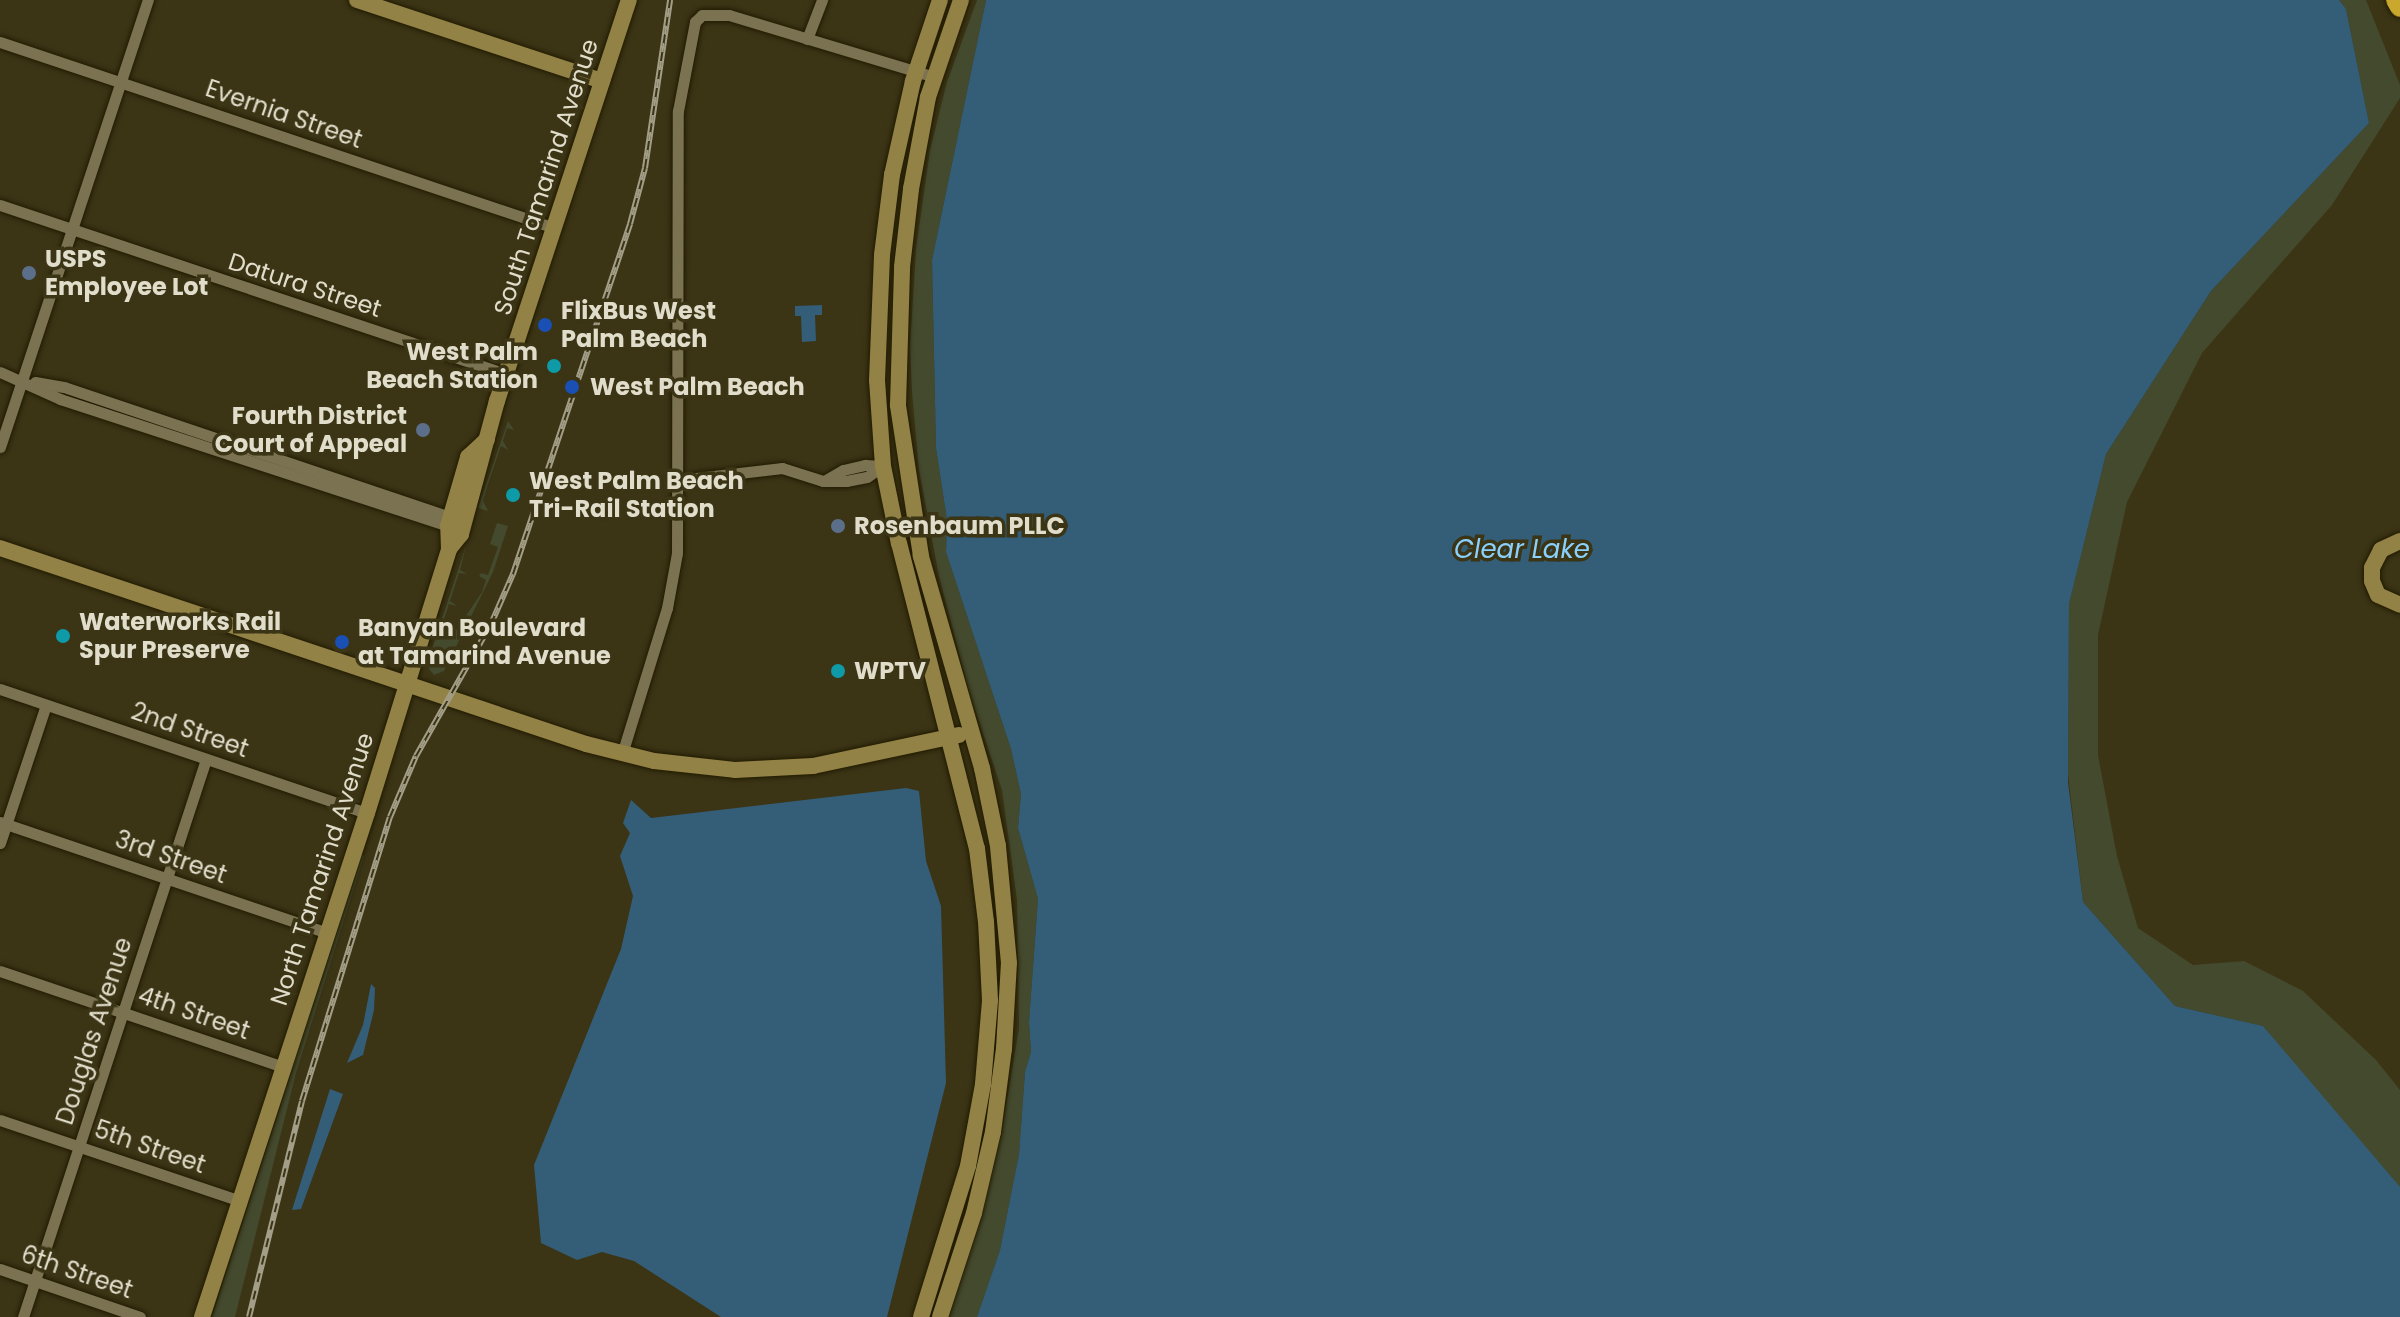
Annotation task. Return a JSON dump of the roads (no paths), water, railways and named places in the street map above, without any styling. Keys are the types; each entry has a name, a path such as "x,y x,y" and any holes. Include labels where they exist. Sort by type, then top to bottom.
{"highway":[{"path":"2396,0 2400,7"}],"street":[{"path":"0,447 148,0"},
{"path":"357,0 602,81"},
{"name":"South Tamarind Avenue","path":"454,523 487,439 629,0"},
{"path":"807,39 822,0"},
{"path":"921,1317 956,1210 983,1084 990,1000 981,880 950,737 909,589 883,466 876,356 882,255 892,175 916,71 940,0"},
{"path":"940,1317 974,1213 1000,1090 1009,963 998,846 972,732 921,556 898,405 902,267 911,189 934,77 961,0"},
{"path":"622,754 673,581 679,526 678,111 692,30 702,15 729,15 934,77"},
{"name":"Evernia Street","path":"0,42 555,228"},
{"name":"Datura Street","path":"0,205 506,374"},
{"path":"0,372 64,387 454,523"},
{"name":"North Tamarind Avenue","path":"202,1317 367,813 449,549 459,488 468,457 487,439"},
{"path":"679,480 782,468 823,481 867,477 883,466 905,466"},
{"path":"2400,541 2381,550 2372,568 2372,581 2378,595 2400,605"},
{"path":"0,548 622,754 676,765 776,769 847,760 972,732"},
{"name":"2nd Street","path":"0,689 367,813"},
{"path":"0,843 3,823 46,705"},
{"name":"Douglas Avenue","path":"23,1317 206,759"},
{"name":"3rd Street","path":"3,823 328,933"},
{"name":"4th Street","path":"0,971 284,1067"},
{"name":"5th Street","path":"0,1120 240,1201"},
{"path":"956,1210 974,1213"},
{"name":"6th Street","path":"0,1269 140,1317"}],"water":[{"name":"Clear Lake","path":"986,0 2339,0 2346,9 2369,123 2211,291 2106,454 2069,604 2068,782 2083,902 2175,1006 2263,1026 2400,1187 2400,1317 977,1317 1000,1250 1019,1154 1025,1072 1031,1052 1029,1022 1038,899 1018,828 1021,794 1011,749 946,552 947,520 936,448 932,260"},
{"path":"822,305 822,315 815,315 816,341 802,342 801,316 795,316 795,306"},
{"path":"906,788 919,791 926,861 941,906 946,1083 887,1317 721,1317 634,1261 602,1252 577,1260 541,1243 534,1165 621,949 633,896 620,856 630,833 623,823 631,800 651,818"},
{"path":"371,984 375,988 374,1010 363,1055 347,1063 363,1025"},
{"path":"330,1089 343,1094 301,1209 292,1210"}],"railway":[{"path":"249,1317 302,1101 390,817 416,756 491,624 513,574 630,224 645,168 670,0"}],"place":[{"name":"USPS Employee Lot","path":"29,273"},
{"name":"FlixBus West Palm Beach","path":"545,325"},
{"name":"West Palm Beach Station","path":"554,366"},
{"name":"West Palm Beach","path":"572,387"},
{"name":"Fourth District Court of Appeal","path":"423,430"},
{"name":"West Palm Beach Tri-Rail Station","path":"513,495"},
{"name":"Rosenbaum PLLC","path":"838,526"},
{"name":"Waterworks Rail Spur Preserve","path":"63,636"},
{"name":"Banyan Boulevard at Tamarind Avenue","path":"342,642"},
{"name":"WPTV","path":"838,671"}]}
